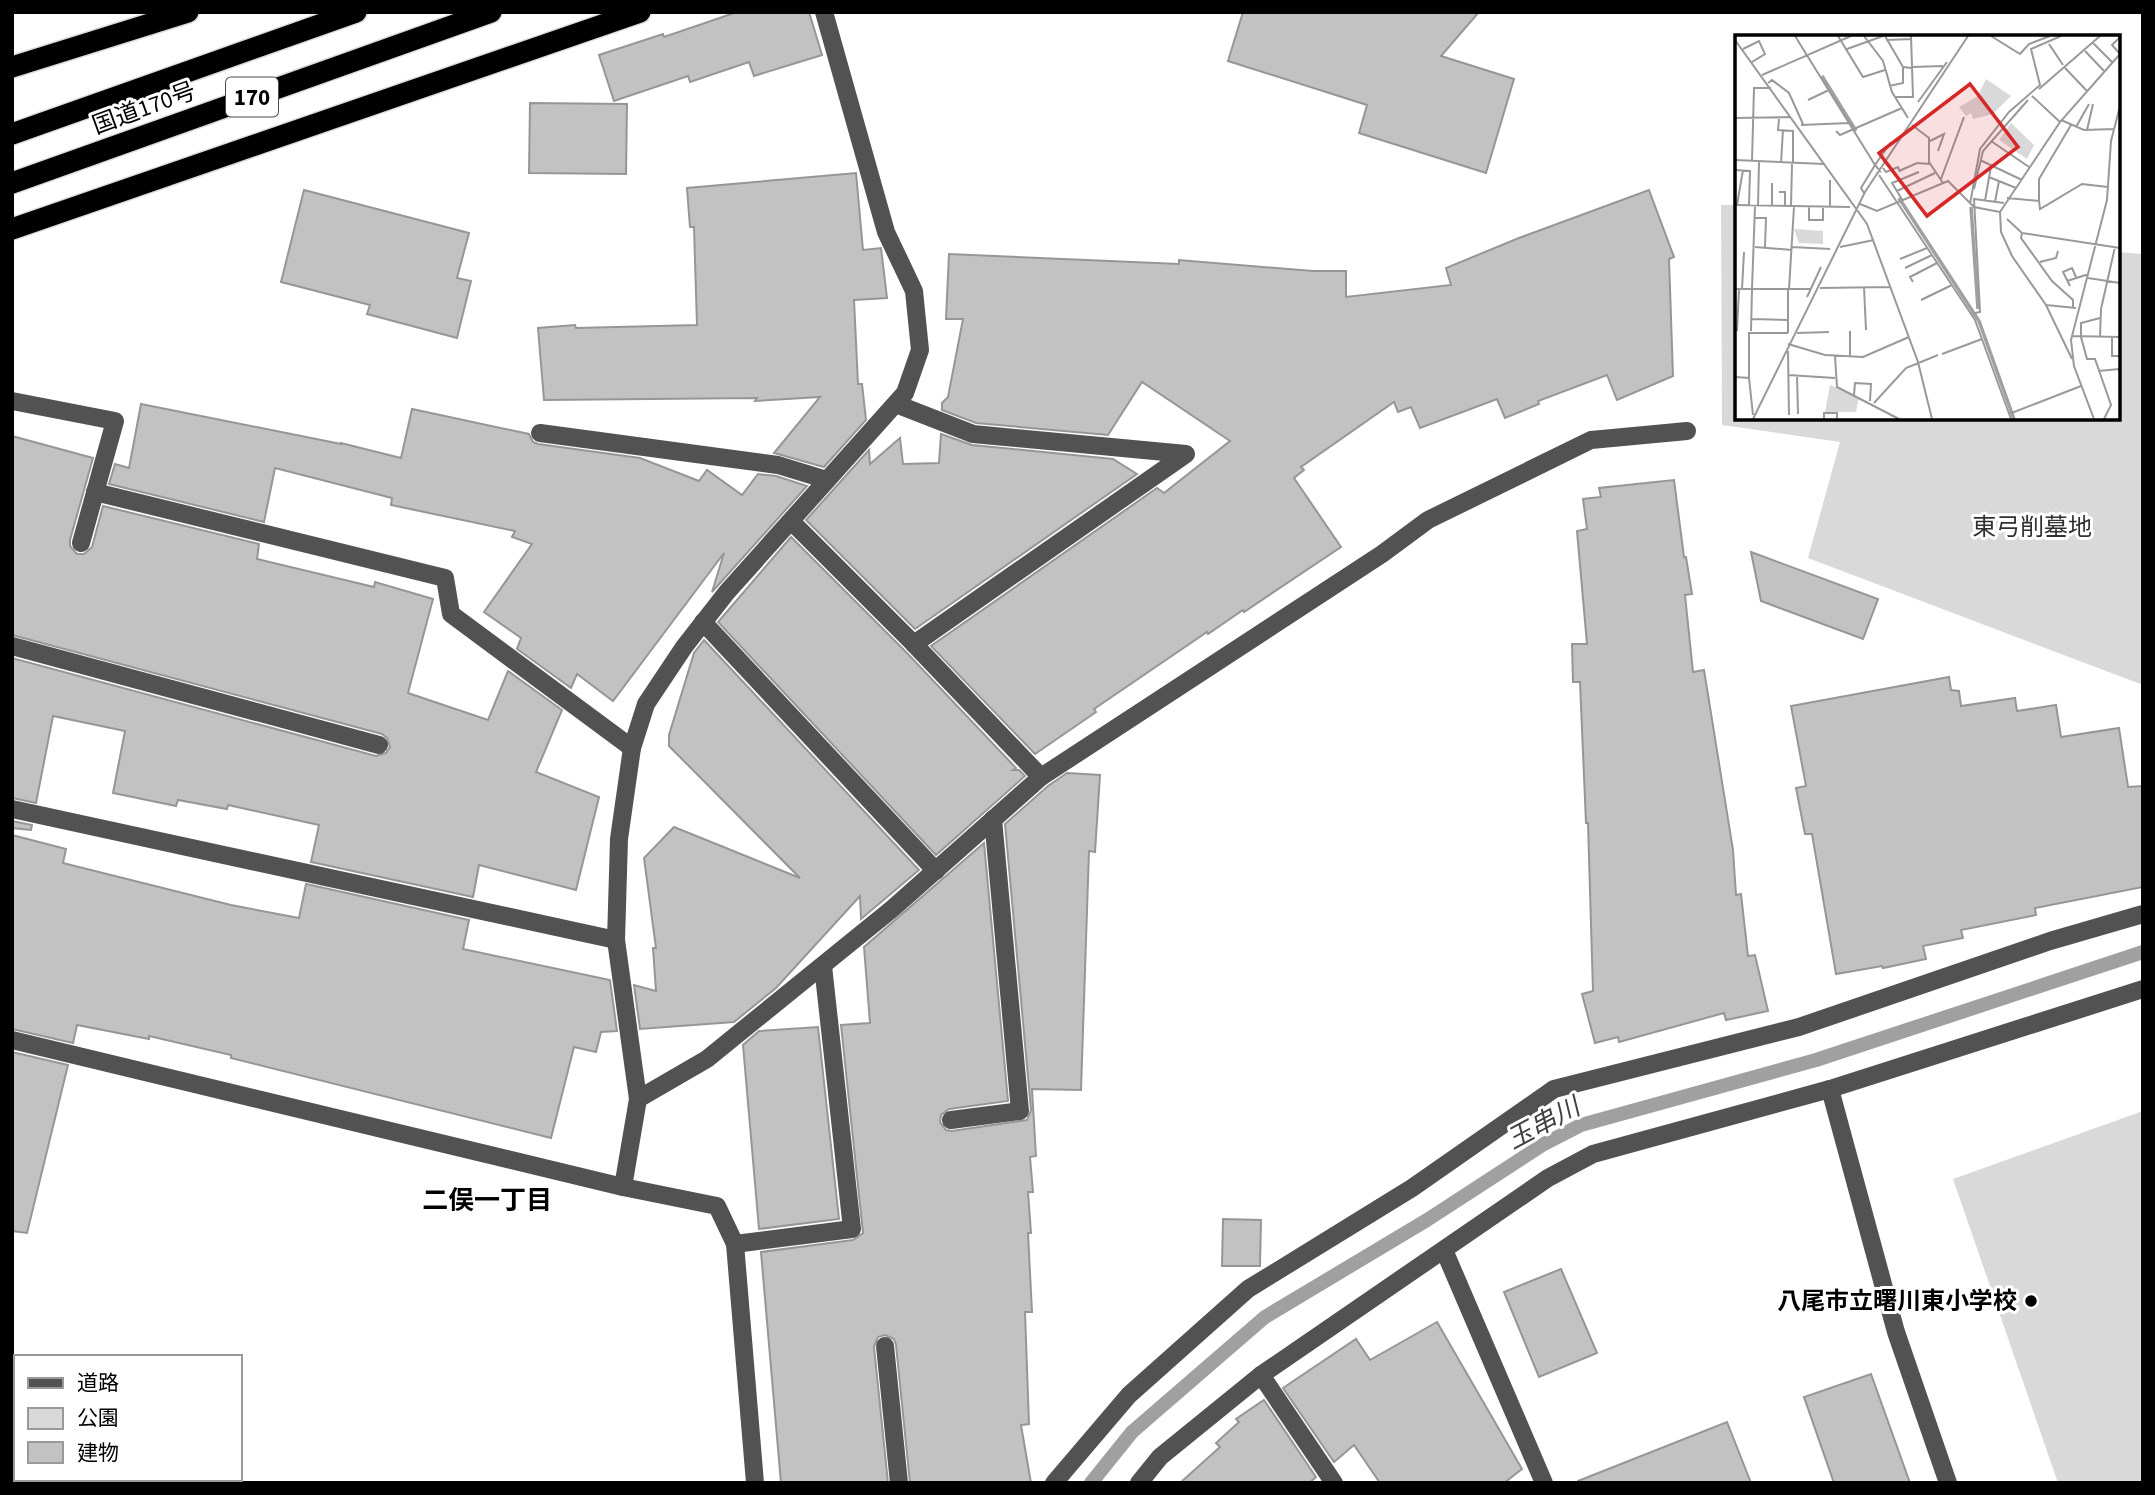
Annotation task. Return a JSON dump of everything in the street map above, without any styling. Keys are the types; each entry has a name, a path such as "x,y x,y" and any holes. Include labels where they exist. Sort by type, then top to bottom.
{"highway":[{"path":"12,67 188,12"},
{"name":"国道170号","path":"12,134 356,12"},
{"name":"国道170号","path":"12,183 491,12"},
{"path":"12,229 640,12"}],"street":[{"path":"623,1187 638,1099 616,940 619,839 632,748 646,704 727,592 905,393 920,350 914,291 886,232 824,12"},
{"path":"12,401 115,421 81,543"},
{"path":"896,404 973,435 1186,453 914,644"},
{"path":"638,1099 707,1059 936,871 1041,777 1382,554 1429,520 1591,440 1687,431"},
{"path":"540,433 778,465 827,480"},
{"path":"95,492 444,578 451,614 632,748"},
{"path":"791,521 1041,777"},
{"path":"703,622 936,871"},
{"path":"12,646 379,746"},
{"path":"12,809 616,940"},
{"path":"951,1120 1020,1111 993,819"},
{"path":"1054,1483 1129,1395 1248,1289 1412,1188 1554,1089 1799,1027 2050,941 2143,914"},
{"path":"735,1244 852,1228 822,966"},
{"path":"1139,1483 1160,1458 1261,1375 1548,1178 1593,1154 1830,1088 2143,989"},
{"path":"12,1040 623,1187 717,1206 735,1244 755,1483"},
{"path":"1830,1088 1896,1332 1948,1483"},
{"path":"1444,1250 1539,1481"},
{"path":"885,1346 899,1483"},
{"path":"1261,1375 1334,1483"}],"green space":[{"name":"東弓削墓地","path":"1721,205 1735,205 1735,420 2120,420 2120,252 2143,254 2143,685 1808,558 1840,442 1722,425"},
{"path":"2143,1111 2143,1483 2058,1483 1953,1179"}],"building":[{"path":"737,12 809,12 822,55 754,76 749,62 690,82 688,76 614,101 599,55 663,34 664,37"},
{"path":"1243,12 1479,12 1441,56 1514,79 1486,173 1359,133 1367,105 1228,61"},
{"path":"530,103 627,104 626,174 529,173"},
{"path":"856,173 863,250 881,248 887,298 854,300 858,384 862,384 866,420 824,467 774,453 820,397 755,401 757,398 544,400 538,328 575,325 576,328 697,325 694,227 690,227 687,188"},
{"path":"304,190 469,233 457,278 471,281 457,338 367,314 370,305 281,282"},
{"path":"1649,190 1674,257 1669,259 1673,376 1617,400 1607,375 1538,401 1539,404 1505,418 1497,399 1420,428 1411,407 1398,412 1394,402 1301,467 1304,470 1294,478 1341,547 1244,612 1243,610 1208,634 1207,632 1094,709 1096,712 1035,754 931,646 1157,488 1164,493 1230,441 1142,382 1108,435 976,423 942,410 942,403 948,397 963,319 946,319 949,254 1179,264 1179,260 1313,271 1346,271 1346,297 1451,285 1446,268"},
{"path":"141,404 341,443 401,458 412,409 529,434 533,442 538,444 640,458 699,481 707,470 742,495 758,474 776,476 807,486 712,592 724,553 613,701 577,674 571,688 517,649 521,638 484,612 532,544 512,537 515,531 391,505 392,498 275,468 264,522 109,484 115,464 129,468"},
{"path":"941,434 972,445 1113,459 1137,474 915,629 806,520 869,450 870,464 900,438 903,464 939,463"},
{"path":"12,436 93,458 70,540 70,546 77,554 84,554 92,547 103,506 259,544 257,559 374,587 375,582 433,599 408,693 488,720 508,671 562,710 536,772 599,797 576,890 479,865 473,897 311,862 319,825 228,805 227,809 178,800 176,806 113,793 125,731 53,716 36,803 12,798 12,658 376,756 386,753 390,747 387,738 382,734 12,635"},
{"path":"1674,480 1684,557 1692,594 1685,595 1693,672 1704,670 1733,850 1736,895 1741,894 1748,956 1755,955 1768,1011 1726,1020 1724,1013 1619,1042 1618,1037 1595,1043 1582,994 1593,991 1580,682 1573,682 1572,644 1587,644 1577,531 1587,529 1583,499 1601,497 1599,488"},
{"path":"791,537 906,652 1016,768 1013,770 1019,770 1025,776 936,855 718,622"},
{"path":"1751,552 1878,599 1863,639 1761,601"},
{"path":"704,640 919,870 861,919 860,896 776,988 734,1022 640,1029 634,985 656,991 653,948 656,948 644,858 674,827 800,878 669,746 669,735 694,653"},
{"path":"1949,677 1951,690 1959,691 1961,706 2015,698 2017,711 2056,705 2061,737 2119,728 2128,787 2143,786 2143,887 2035,908 2036,915 1961,930 1963,938 1923,946 1926,959 1836,974 1812,834 1805,834 1796,788 1806,786 1791,706"},
{"path":"1067,773 1100,775 1095,852 1089,851 1081,1090 1032,1089 1036,1156 1030,1157 1033,1192 1028,1192 1031,1233 1028,1233 1032,1312 1025,1312 1029,1424 1021,1425 1031,1483 910,1483 896,1345 894,1339 885,1335 878,1337 874,1347 888,1483 781,1483 761,1252 853,1240 863,1233 841,1025 870,1023 864,947 984,843 1008,1101 949,1109 941,1115 940,1122 946,1130 952,1131 1027,1120 1031,1110 1005,824"},
{"path":"12,821 32,825 31,830 12,828"},
{"path":"12,835 66,849 63,863 231,905 299,918 306,884 469,920 463,949 610,980 617,1031 601,1032 596,1052 574,1047 551,1138 149,1036 149,1039 77,1025 73,1043 12,1029"},
{"path":"818,1027 839,1219 759,1229 743,1045 759,1031"},
{"path":"12,1052 68,1065 27,1233 12,1231"},
{"path":"1223,1219 1261,1220 1260,1266 1222,1266"},
{"path":"1561,1269 1597,1353 1539,1377 1504,1292"},
{"path":"1437,1322 1522,1469 1504,1483 1380,1483 1354,1445 1334,1462 1283,1388 1356,1339 1370,1360"},
{"path":"1871,1374 1910,1483 1834,1483 1804,1397"},
{"path":"1264,1400 1316,1477 1309,1483 1180,1483 1220,1447 1216,1443 1239,1422 1236,1419"},
{"path":"1727,1422 1751,1483 1578,1483 1578,1481"}],"waterway":[{"name":"玉串川","path":"1091,1483 1132,1432 1265,1317 1427,1220 1544,1144 1581,1125 1816,1060 2143,952"}],"place":[{"name":"八尾市立曙川東小学校","path":"2031,1301"}],"district":[{"name":"二俣一丁目","path":"487,1200"}]}
